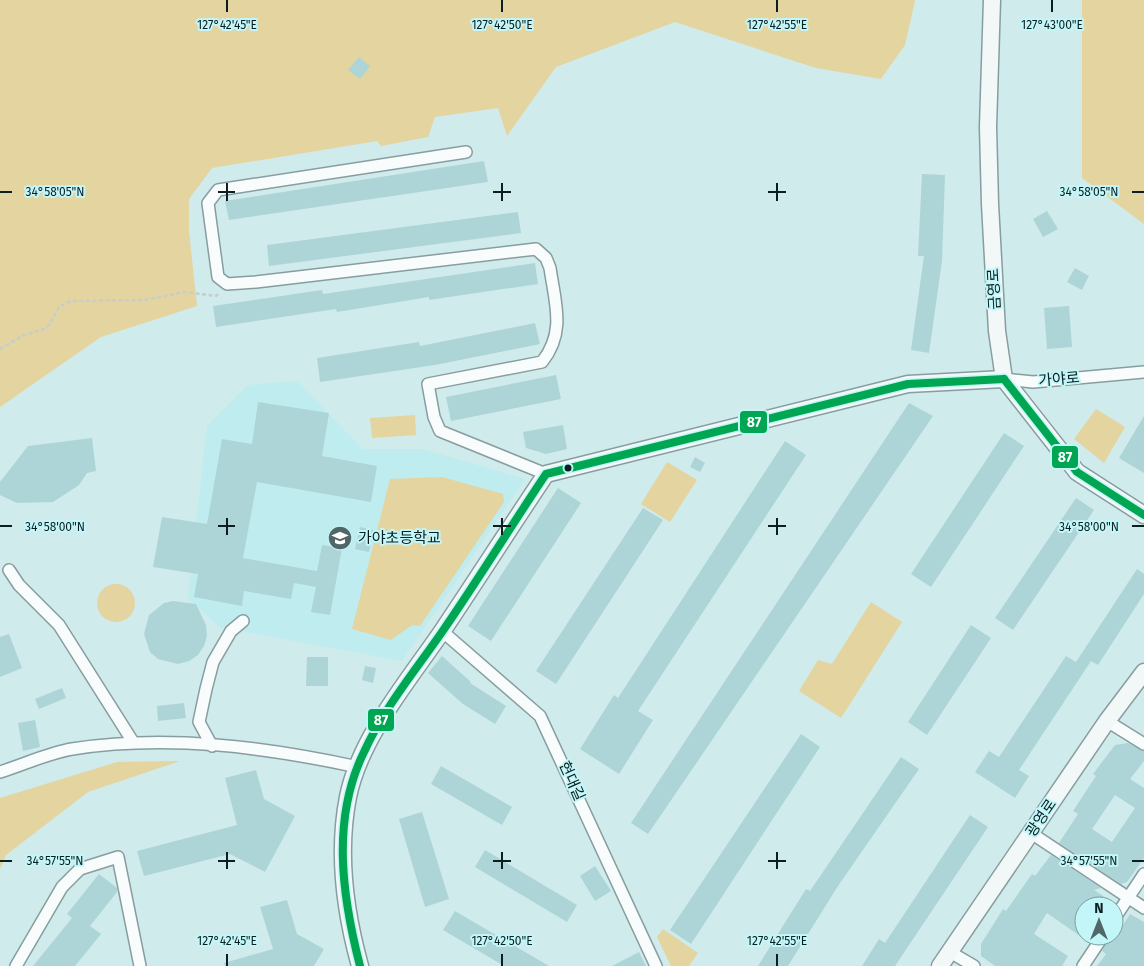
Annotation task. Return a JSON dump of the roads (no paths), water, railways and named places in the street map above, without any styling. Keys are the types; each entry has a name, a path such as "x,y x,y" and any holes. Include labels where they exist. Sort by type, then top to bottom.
{"street":[{"name":"금영로","path":"992,0 988,127 990,204 997,331 1004,379 1077,472 1144,515"},
{"path":"360,966 347,914 343,869 348,796 358,767 367,744 400,691 546,474 440,431 434,417 428,384 542,362 553,348 557,322 550,268 546,258 536,248 227,284 218,277 208,203 218,190 249,183 466,152"},
{"name":"가야로","path":"546,474 908,384 1004,379 1033,382 1144,372"},
{"path":"9,570 59,625 133,742"},
{"path":"212,746 199,722 206,689 213,662 230,631 243,621"},
{"name":"현대길","path":"442,631 540,716 656,966"},
{"name":"광영로","path":"940,966 1108,721 1144,672"},
{"path":"1108,721 1144,744"},
{"path":"0,772 71,749 161,741 294,754 358,767"},
{"path":"1031,833 1144,908"},
{"path":"16,966 62,887 80,869 118,857 140,966"},
{"path":"1124,904 1144,874"},
{"path":"1083,966 1096,946"},
{"path":"950,952 974,966"}],"place":[{"name":"가야초등학교","path":"340,538"}]}
